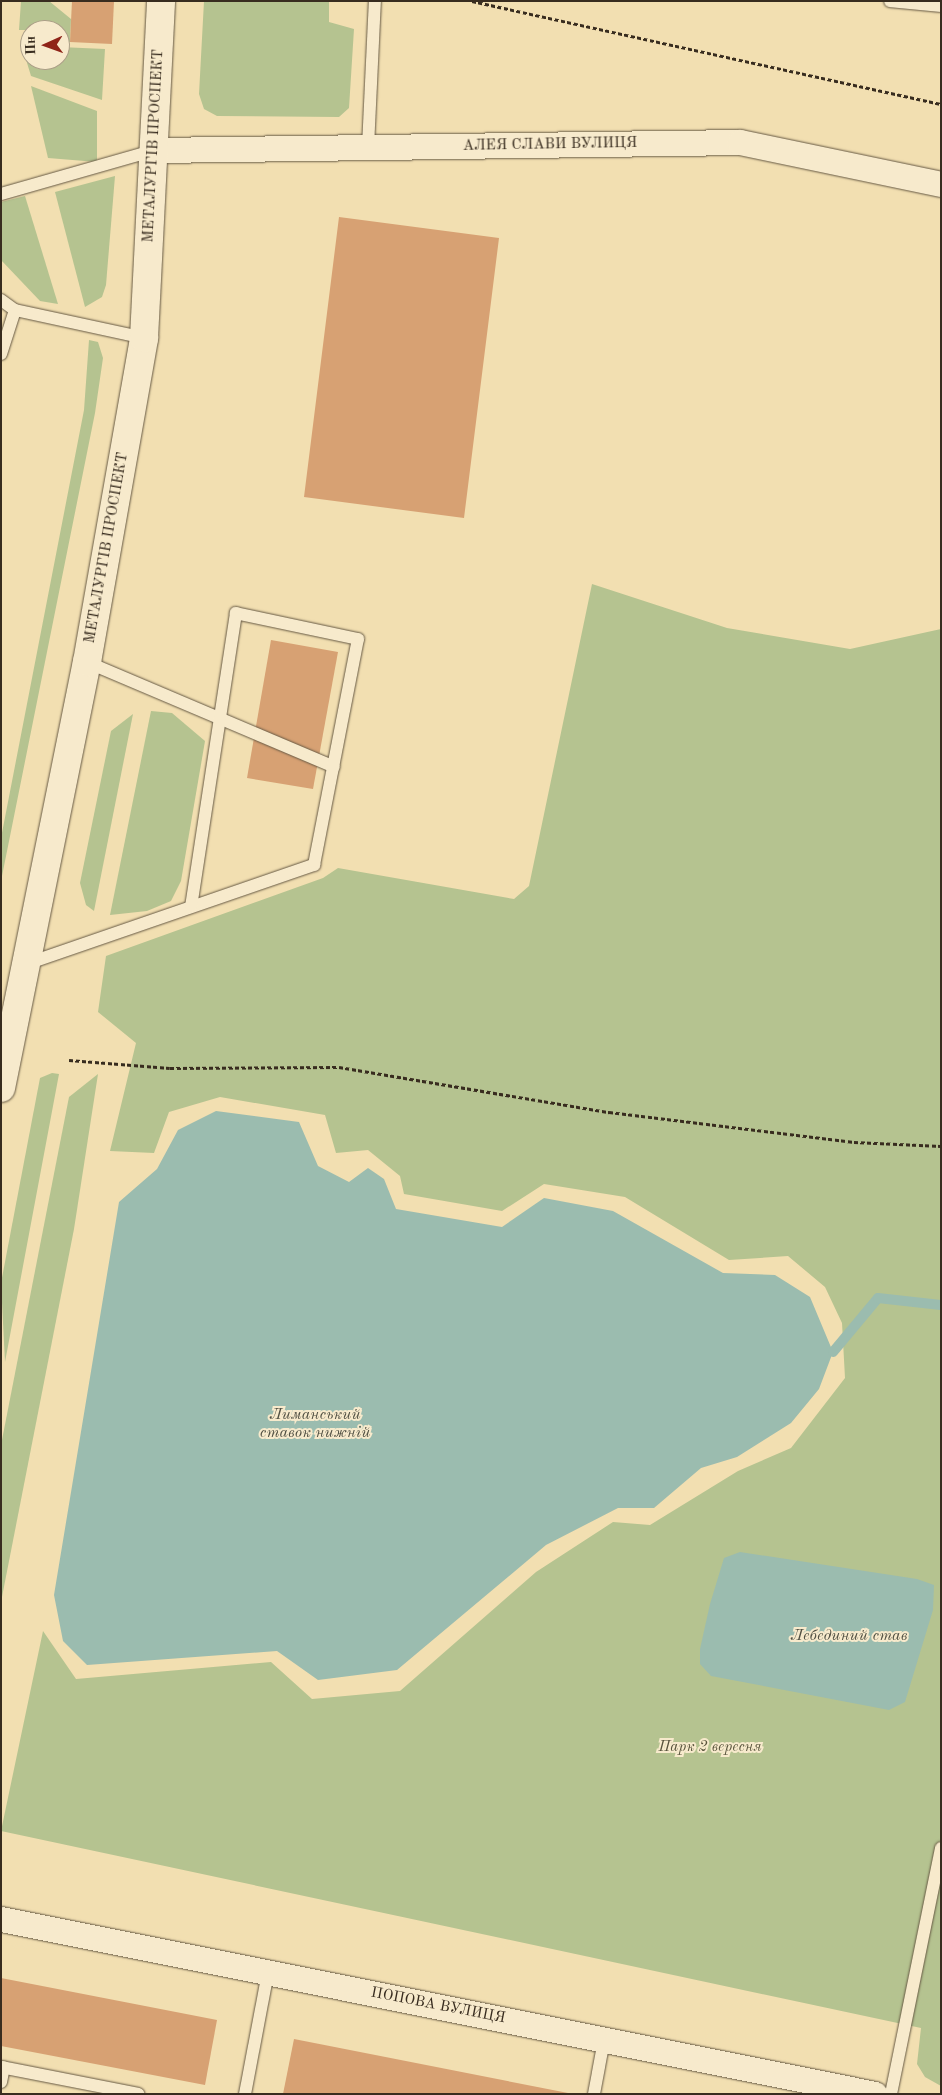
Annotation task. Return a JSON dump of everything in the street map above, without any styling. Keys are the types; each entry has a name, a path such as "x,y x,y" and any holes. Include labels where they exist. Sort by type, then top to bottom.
{"street":[{"name":"МЕТАЛУРГІВ ПРОСПЕКТ","path":"1,1088 87,662 144,338 155,150 161,1"},
{"name":"АЛЕЯ СЛАВИ ВУЛИЦЯ","path":"155,150 740,142 941,184"},
{"name":"ПОПОВА ВУЛИЦЯ","path":"1,1918 875,2094"}],"lane":[{"path":"368,147 375,1"},
{"path":"890,1 941,6"},
{"path":"1,194 155,150"},
{"path":"1,300 14,310 144,338"},
{"path":"1,354 14,310"},
{"path":"26,964 192,907 314,865 358,639 236,613 192,907"},
{"path":"87,662 220,721 334,767"},
{"path":"891,2094 941,1848"},
{"path":"246,2094 268,1972"},
{"path":"594,2094 604,2040"},
{"path":"1,2082 3,2067 138,2094"}],"path":[{"path":"472,1 941,104"},
{"path":"69,1060 170,1068 339,1067 609,1112 854,1142 941,1146"}],"green space":[{"path":"21,1 49,1 71,19 70,42 70,20 20,20 19,30"},
{"path":"204,1 329,1 329,22 354,29 349,108 339,117 217,116 204,109 199,94"},
{"path":"70,47 105,49 102,100 31,76 29,70 70,70"},
{"path":"31,86 97,111 97,162 48,158"},
{"path":"115,176 106,285 102,297 85,307 55,192"},
{"path":"25,196 58,304 40,301 1,260 1,202"},
{"path":"89,340 98,342 103,358 95,413 1,881 1,838 84,410"},
{"name":"Парк 2 вересня","path":"592,584 727,628 850,649 941,629 941,2086 925,2077 917,2064 921,2028 1,1831 43,1631 76,1679 271,1662 312,1699 400,1691 536,1572 613,1522 650,1525 738,1471 791,1448 845,1378 842,1323 825,1287 788,1256 729,1260 625,1197 544,1184 502,1211 404,1194 400,1176 368,1150 336,1153 325,1115 220,1097 169,1112 154,1153 110,1151 136,1043 98,1012 106,956 323,878 338,868 514,899 529,886"},
{"path":"151,711 172,713 205,741 181,881 171,901 147,911 110,915"},
{"path":"133,714 94,911 86,905 80,883 111,731"},
{"path":"52,1073 59,1074 5,1362 1,1283 40,1078"},
{"path":"98,1074 74,1229 1,1602 1,1445 69,1097"}],"water":[{"name":"Лиманський ставок нижній","path":"216,1111 299,1122 318,1166 349,1182 368,1168 384,1179 396,1209 502,1227 544,1198 613,1211 723,1273 775,1275 810,1297 833,1352 819,1389 791,1423 737,1457 701,1468 654,1508 618,1508 546,1545 397,1670 318,1680 277,1651 87,1665 63,1641 54,1595 119,1202 157,1169 178,1130"},
{"name":"Лебединий став","path":"740,1552 917,1579 934,1585 933,1610 905,1702 889,1710 711,1676 700,1664 700,1649 710,1604 724,1558"}],"building":[{"path":"72,1 114,1 112,44 70,42"},
{"path":"339,217 499,238 464,518 304,497"},
{"path":"271,640 338,652 313,789 247,778"},
{"path":"1,1978 217,2020 205,2085 1,2046"},
{"path":"294,2039 568,2093 568,2094 283,2094"}],"waterway":[{"path":"833,1352 878,1298 941,1305"}]}
